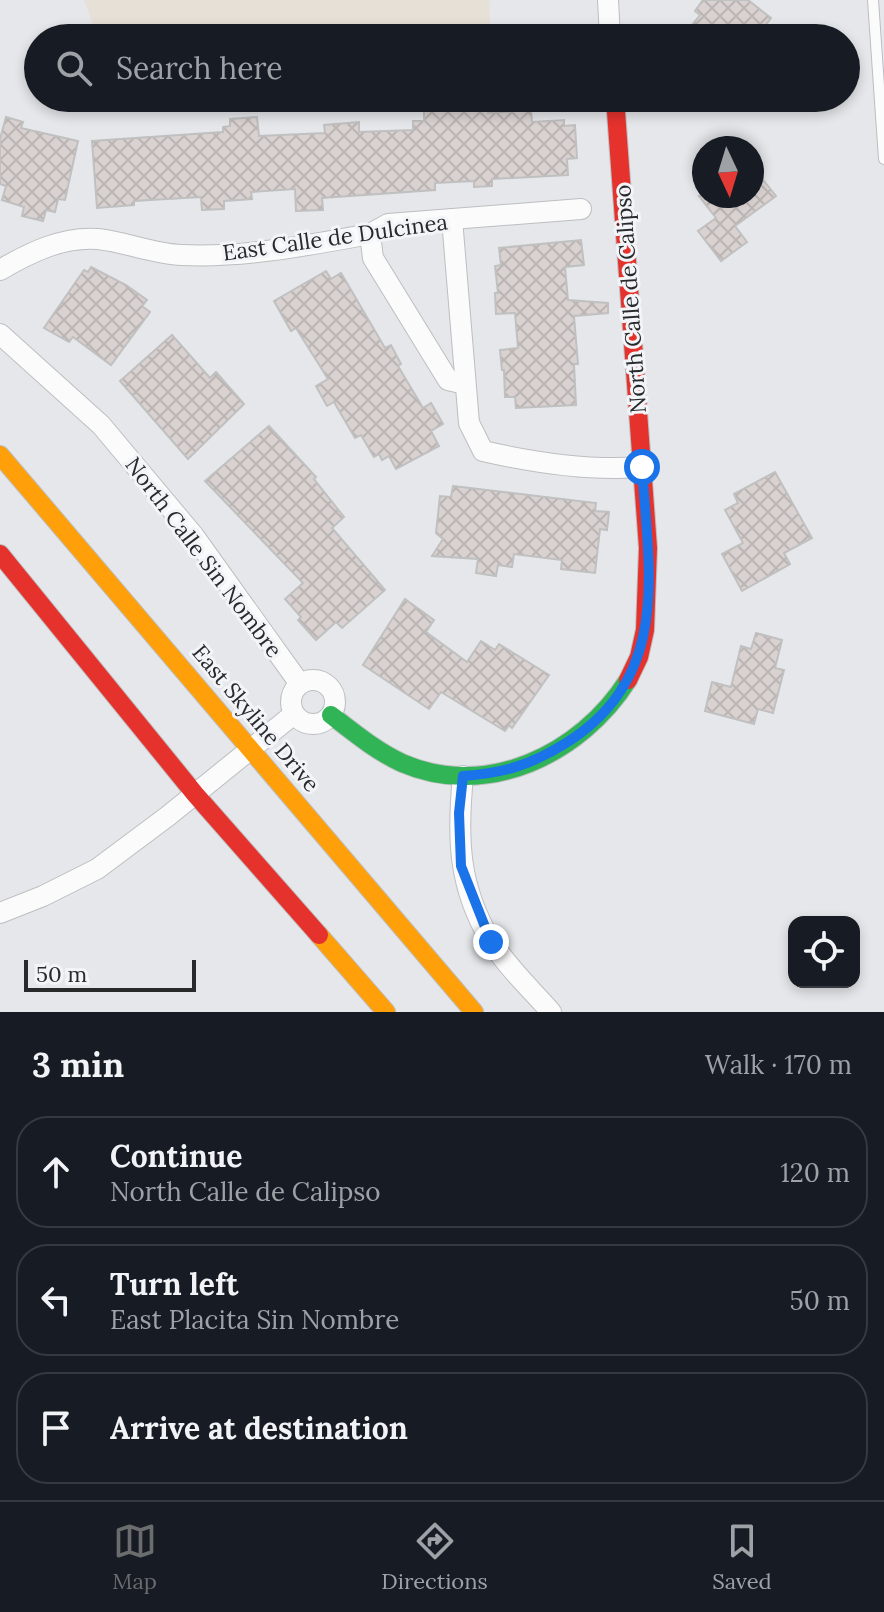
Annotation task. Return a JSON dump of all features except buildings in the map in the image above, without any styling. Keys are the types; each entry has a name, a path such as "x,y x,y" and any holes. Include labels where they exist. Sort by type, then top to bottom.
{"main road":[{"name":"North Calle de Calipso","path":"463,776 497,774 541,759 595,724 625,688 640,656 648,615 648,548 616,112"},
{"name":"East Skyline Drive","path":"0,455 474,1012"},
{"path":"0,554 195,794 386,1012"},
{"path":"331,715 381,752 413,767 463,776"}],"street":[{"path":"608,0 609,24"},
{"name":"East Calle de Dulcinea","path":"0,270 30,253 61,243 95,239 179,255 232,254 370,234 388,224 581,209"},
{"path":"452,219 469,423 483,451 508,457 619,469 642,467"},
{"path":"370,234 373,258 448,380 465,384"},
{"name":"North Calle Sin Nombre","path":"0,334 101,425 194,536 300,684"},
{"path":"313,680 331,689 335,702 331,715 312,724 294,714 290,701 300,684 313,680"},
{"path":"0,913 97,869 294,714"},
{"path":"463,776 459,813 461,866 474,904 491,942 551,1012"}],"lane":[{"path":"873,0 884,159"}],"shaded area":[{"path":"84,0 489,0 490,24 93,24"}],"traffic: fast":[{"path":"331,715 374,747 402,763 434,773 467,776 498,773 558,749 585,729 628,680"}],"traffic: slow":[{"path":"0,455 474,1012"},
{"path":"319,935 386,1012"}],"traffic: jam":[{"path":"616,112 648,548 645,630 639,657 628,680"},
{"path":"0,554 195,794 319,935"}],"route":[{"path":"491,942 461,866 459,813 463,776 497,774 541,759 595,724 625,688 640,656 648,615 648,548 642,467"}]}
